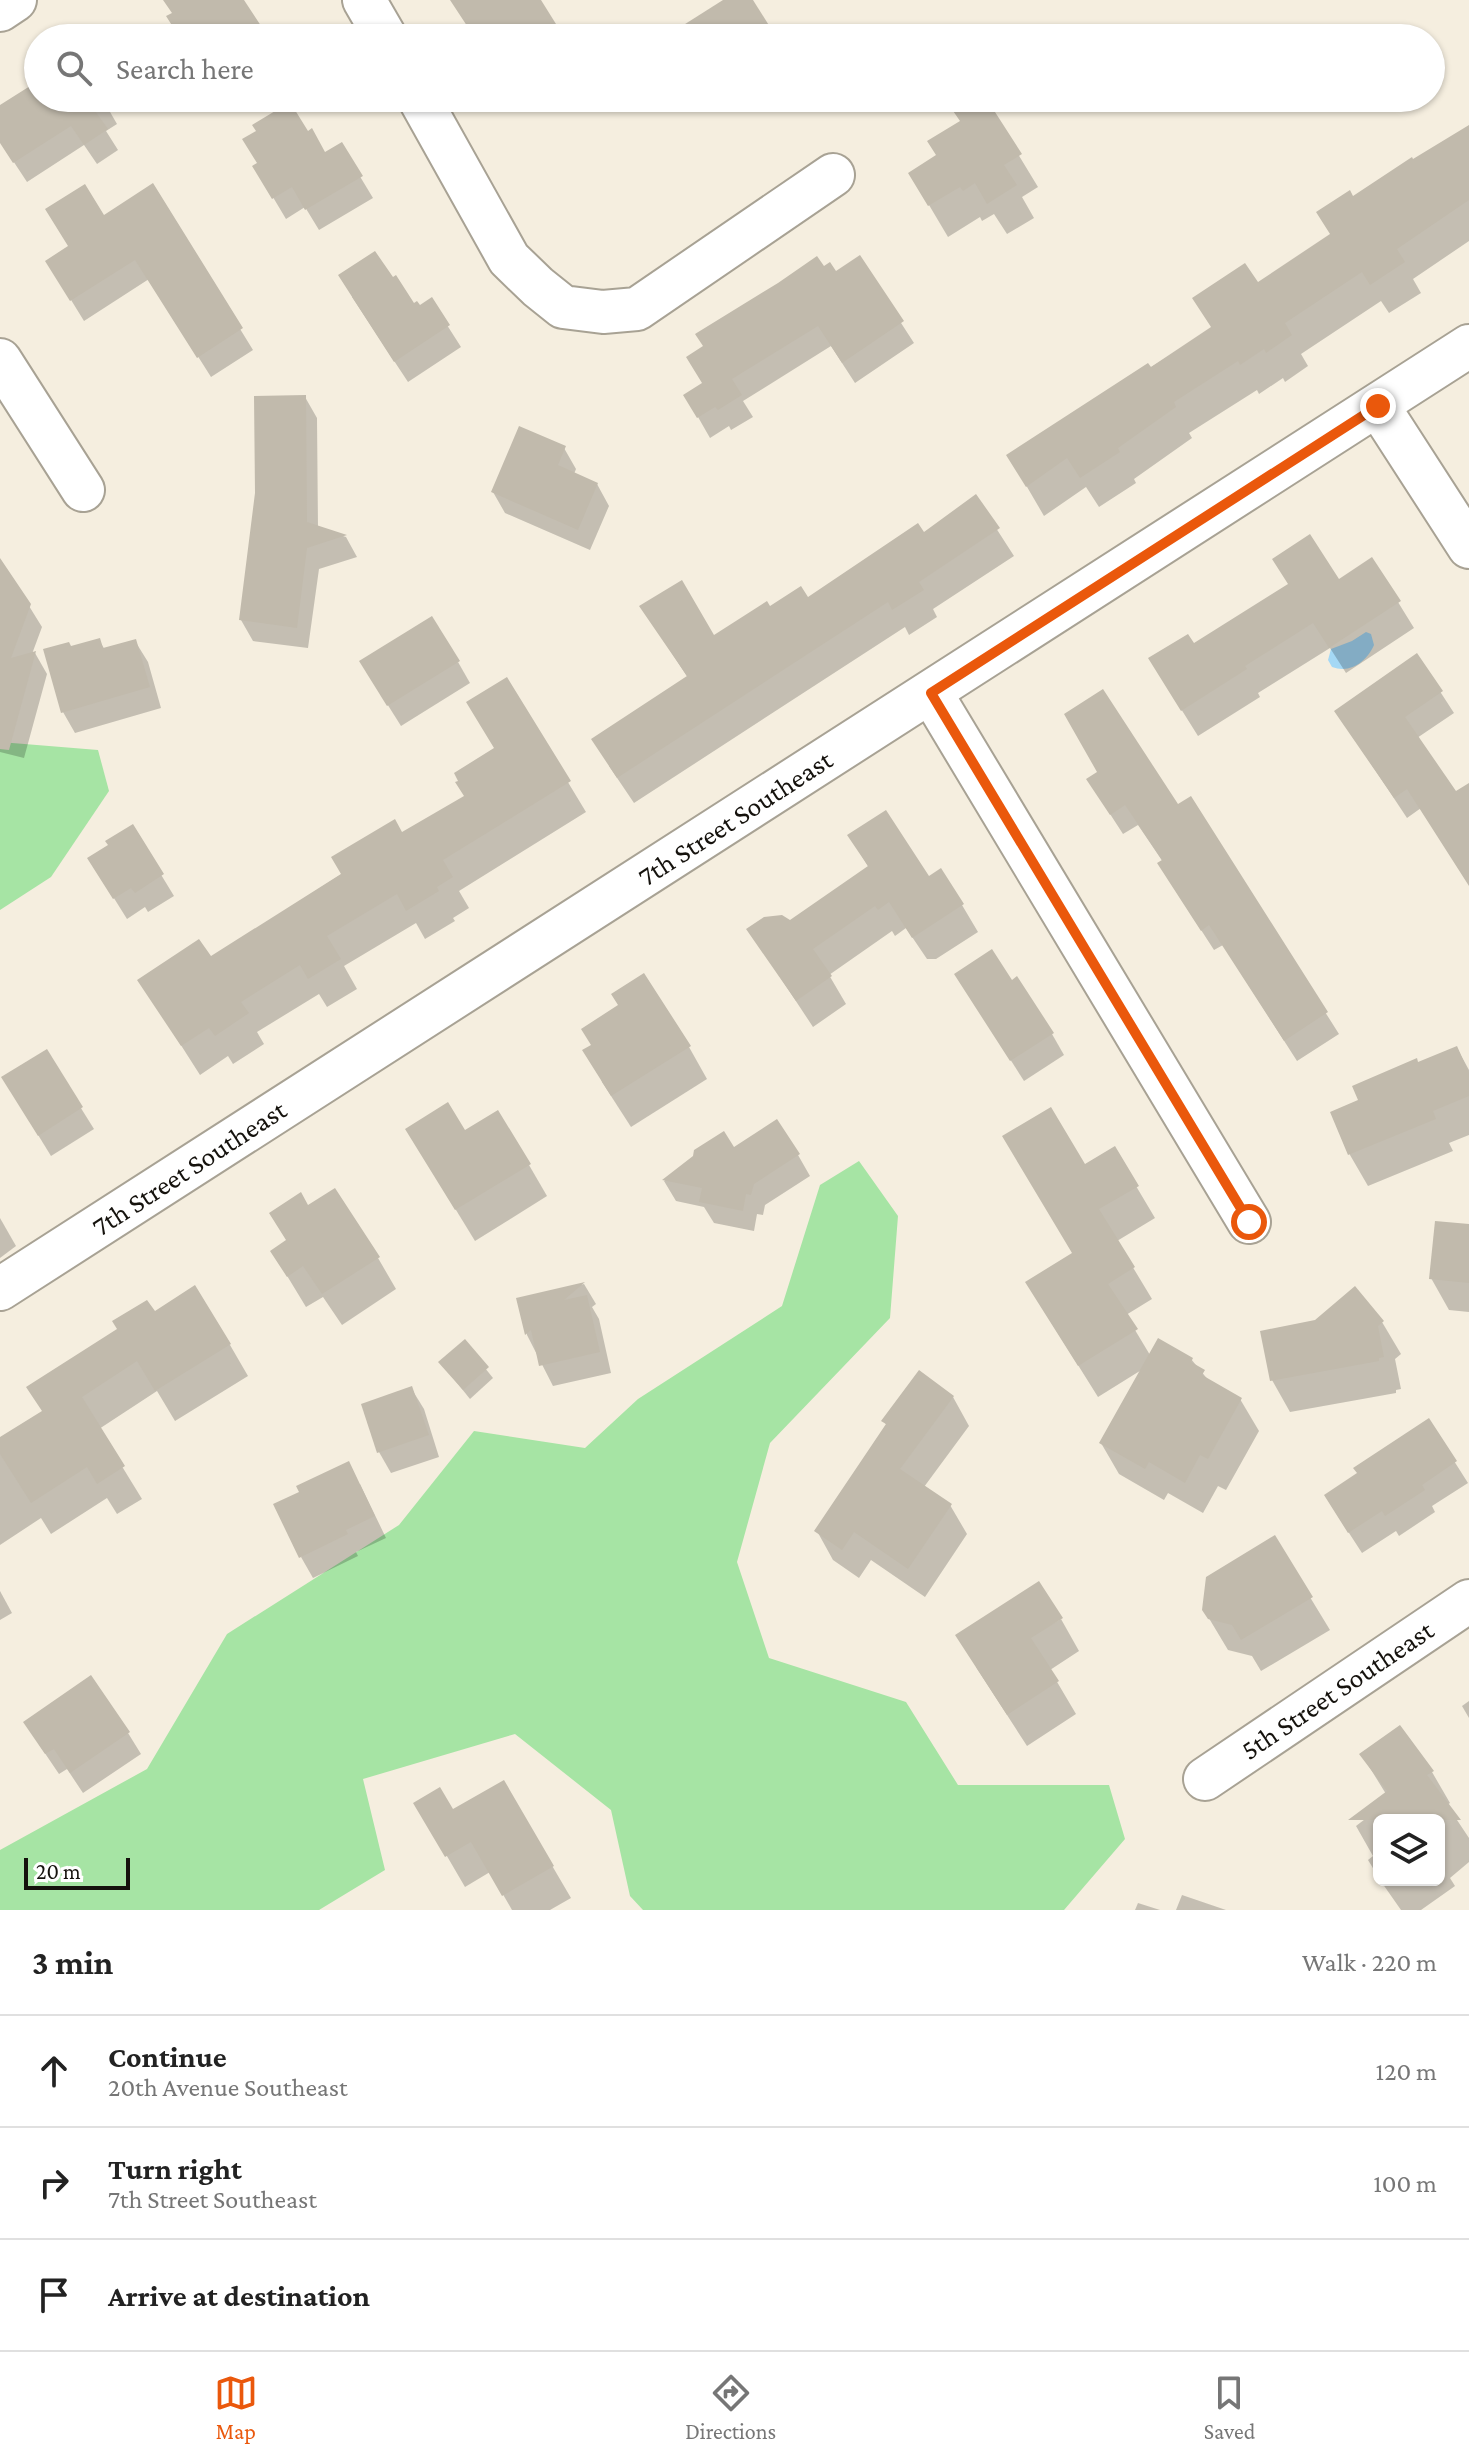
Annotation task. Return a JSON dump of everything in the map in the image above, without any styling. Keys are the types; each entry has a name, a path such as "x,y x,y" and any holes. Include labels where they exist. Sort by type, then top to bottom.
{"street":[{"path":"0,10 15,0"},
{"path":"364,0 378,24"},
{"path":"427,112 509,259 563,307 603,312 637,309 833,175"},
{"name":"7th Street Southeast","path":"0,1289 1469,346"},
{"path":"0,360 83,490"},
{"path":"1378,406 1469,547"},
{"path":"931,693 1249,1222"},
{"name":"5th Street Southeast","path":"1205,1779 1469,1601"}],"green space":[{"path":"0,742 98,750 109,791 51,877 0,910"},
{"path":"859,1161 898,1216 890,1318 770,1443 737,1562 769,1658 906,1702 958,1785 1109,1785 1125,1839 1064,1910 643,1910 630,1896 611,1810 515,1734 363,1779 385,1870 319,1910 0,1910 0,1850 147,1769 227,1634 399,1525 474,1431 585,1448 638,1399 782,1306 820,1185"}],"water":[{"path":"1366,632 1371,634 1374,645 1363,661 1346,669 1332,667 1328,660 1331,649"}],"building":[{"path":"163,0 244,0 260,24 171,24 166,16 172,13"},
{"path":"450,0 541,0 556,24 466,24"},
{"path":"723,0 753,0 768,24 685,24"},
{"path":"24,90 24,112 96,112 108,129 84,145 71,126 13,163 0,143 0,105"},
{"path":"273,112 296,112 308,131 312,128 325,152 342,142 363,176 305,210 292,187 272,199 252,166 257,163 242,139 256,131 252,125"},
{"path":"954,112 995,112 1022,154 1004,165 1017,185 987,204 975,183 963,191 960,187 928,206 908,173 936,155 927,141 960,121"},
{"path":"1469,125 1469,200 1397,249 1405,262 1370,285 1362,272 1285,323 1292,335 1266,353 1264,349 1240,365 1238,361 1174,402 1176,407 1118,448 1120,452 1080,478 1067,458 1026,487 1006,455 1148,363 1151,367 1211,327 1192,298 1245,263 1258,282 1330,234 1316,212 1350,190 1353,196 1412,157"},
{"path":"153,183 243,328 197,358 135,260 70,301 45,261 68,246 45,209 85,184 104,215"},
{"path":"375,251 393,277 396,275 414,303 417,301 420,305 432,297 450,325 394,362 338,275"},
{"path":"860,255 904,321 842,363 818,326 732,379 742,395 718,410 715,407 697,418 683,395 702,383 686,357 703,346 695,334 817,256 824,266 830,262 836,271"},
{"path":"306,395 307,522 347,535 307,548 297,628 239,620 255,493 254,396"},
{"path":"519,426 566,446 558,465 598,483 578,530 491,492"},
{"path":"976,494 1000,528 919,582 924,590 892,610 888,602 617,778 591,739 687,676 639,606 682,580 714,635 767,601 770,606 801,586 808,597 918,523 924,532"},
{"path":"1310,534 1339,579 1372,557 1401,601 1329,648 1313,623 1181,711 1148,658 1188,634 1194,643 1288,584 1272,559"},
{"path":"0,558 31,604 11,658 36,651 9,750 0,749"},
{"path":"432,616 460,661 387,706 359,661"},
{"path":"100,638 103,648 136,639 150,687 61,713 43,649"},
{"path":"1417,653 1443,691 1405,717 1456,791 1469,783 1469,886 1407,789 1394,798 1334,711"},
{"path":"507,677 571,781 443,860 453,877 437,887 439,891 406,911 397,894 327,936 341,959 308,979 300,965 241,1002 249,1013 215,1036 209,1028 181,1046 137,980 199,939 211,956 341,874 331,857 395,819 402,832 464,796 455,782 458,781 454,773 494,748 466,702"},
{"path":"1103,689 1178,804 1191,796 1328,1012 1284,1041 1209,925 1201,931 1157,863 1162,860 1125,805 1110,815 1086,779 1097,772 1064,714"},
{"path":"886,810 929,876 941,868 964,904 912,938 889,902 878,910 875,906 813,949 832,976 796,1001 746,929 764,917 782,915 790,920 868,866 847,835"},
{"path":"133,824 164,874 135,893 131,888 113,899 87,858 108,845 105,841"},
{"path":"992,949 1012,980 1017,976 1054,1033 1010,1061 954,974"},
{"path":"644,973 691,1046 611,1096 582,1050 591,1045 581,1029 618,1005 611,994"},
{"path":"1457,1046 1469,1073 1469,1096 1433,1111 1436,1119 1348,1155 1330,1112 1358,1100 1352,1086 1417,1058 1418,1062"},
{"path":"47,1049 83,1107 38,1136 1,1077"},
{"path":"448,1102 465,1130 498,1110 531,1164 455,1210 405,1129"},
{"path":"1051,1107 1085,1164 1115,1146 1139,1186 1099,1209 1135,1267 1108,1284 1138,1329 1078,1366 1025,1282 1072,1253 1002,1136"},
{"path":"777,1119 800,1154 754,1184 751,1195 746,1194 743,1211 699,1202 702,1188 662,1180 693,1156 694,1150 724,1131 734,1147"},
{"path":"335,1188 380,1257 322,1294 303,1266 287,1277 270,1251 286,1240 269,1213 301,1192 308,1205"},
{"path":"1435,1221 1469,1224 1469,1283 1429,1279"},
{"path":"585,1282 564,1300 587,1295 600,1352 539,1366 531,1330 525,1335 516,1298"},
{"path":"195,1285 231,1344 155,1391 137,1361 82,1397 125,1466 97,1484 87,1467 31,1503 0,1454 0,1437 42,1411 26,1387 117,1329 112,1321 147,1300 155,1311"},
{"path":"1355,1286 1384,1321 1378,1326 1384,1357 1379,1361 1270,1381 1260,1331 1315,1320"},
{"path":"1158,1338 1193,1358 1191,1362 1205,1370 1202,1375 1242,1398 1208,1459 1200,1455 1185,1483 1149,1462 1145,1469 1099,1443"},
{"path":"465,1339 489,1367 463,1390 438,1362"},
{"path":"919,1370 954,1396 900,1469 952,1504 908,1569 854,1532 842,1550 814,1531 886,1424 881,1421"},
{"path":"412,1386 429,1435 377,1453 361,1404"},
{"path":"1429,1418 1457,1461 1422,1485 1425,1490 1385,1516 1382,1511 1348,1533 1324,1495 1357,1473 1353,1468"},
{"path":"349,1461 375,1516 346,1530 348,1534 299,1558 273,1504 299,1492 296,1486"},
{"path":"1275,1535 1313,1597 1241,1640 1232,1625 1208,1619 1202,1610 1206,1577"},
{"path":"1039,1581 1063,1618 1031,1638 1059,1681 1007,1715 955,1635"},
{"path":"91,1675 130,1732 70,1773 54,1749 45,1754 23,1722"},
{"path":"1400,1725 1434,1771 1427,1775 1461,1820 1445,1820 1445,1814 1373,1814 1373,1820 1348,1820 1387,1791 1359,1754"},
{"path":"504,1780 554,1866 502,1896 471,1842 445,1857 413,1803 440,1787 453,1809"}],"route":[{"path":"1249,1222 931,693 1378,406"}]}
